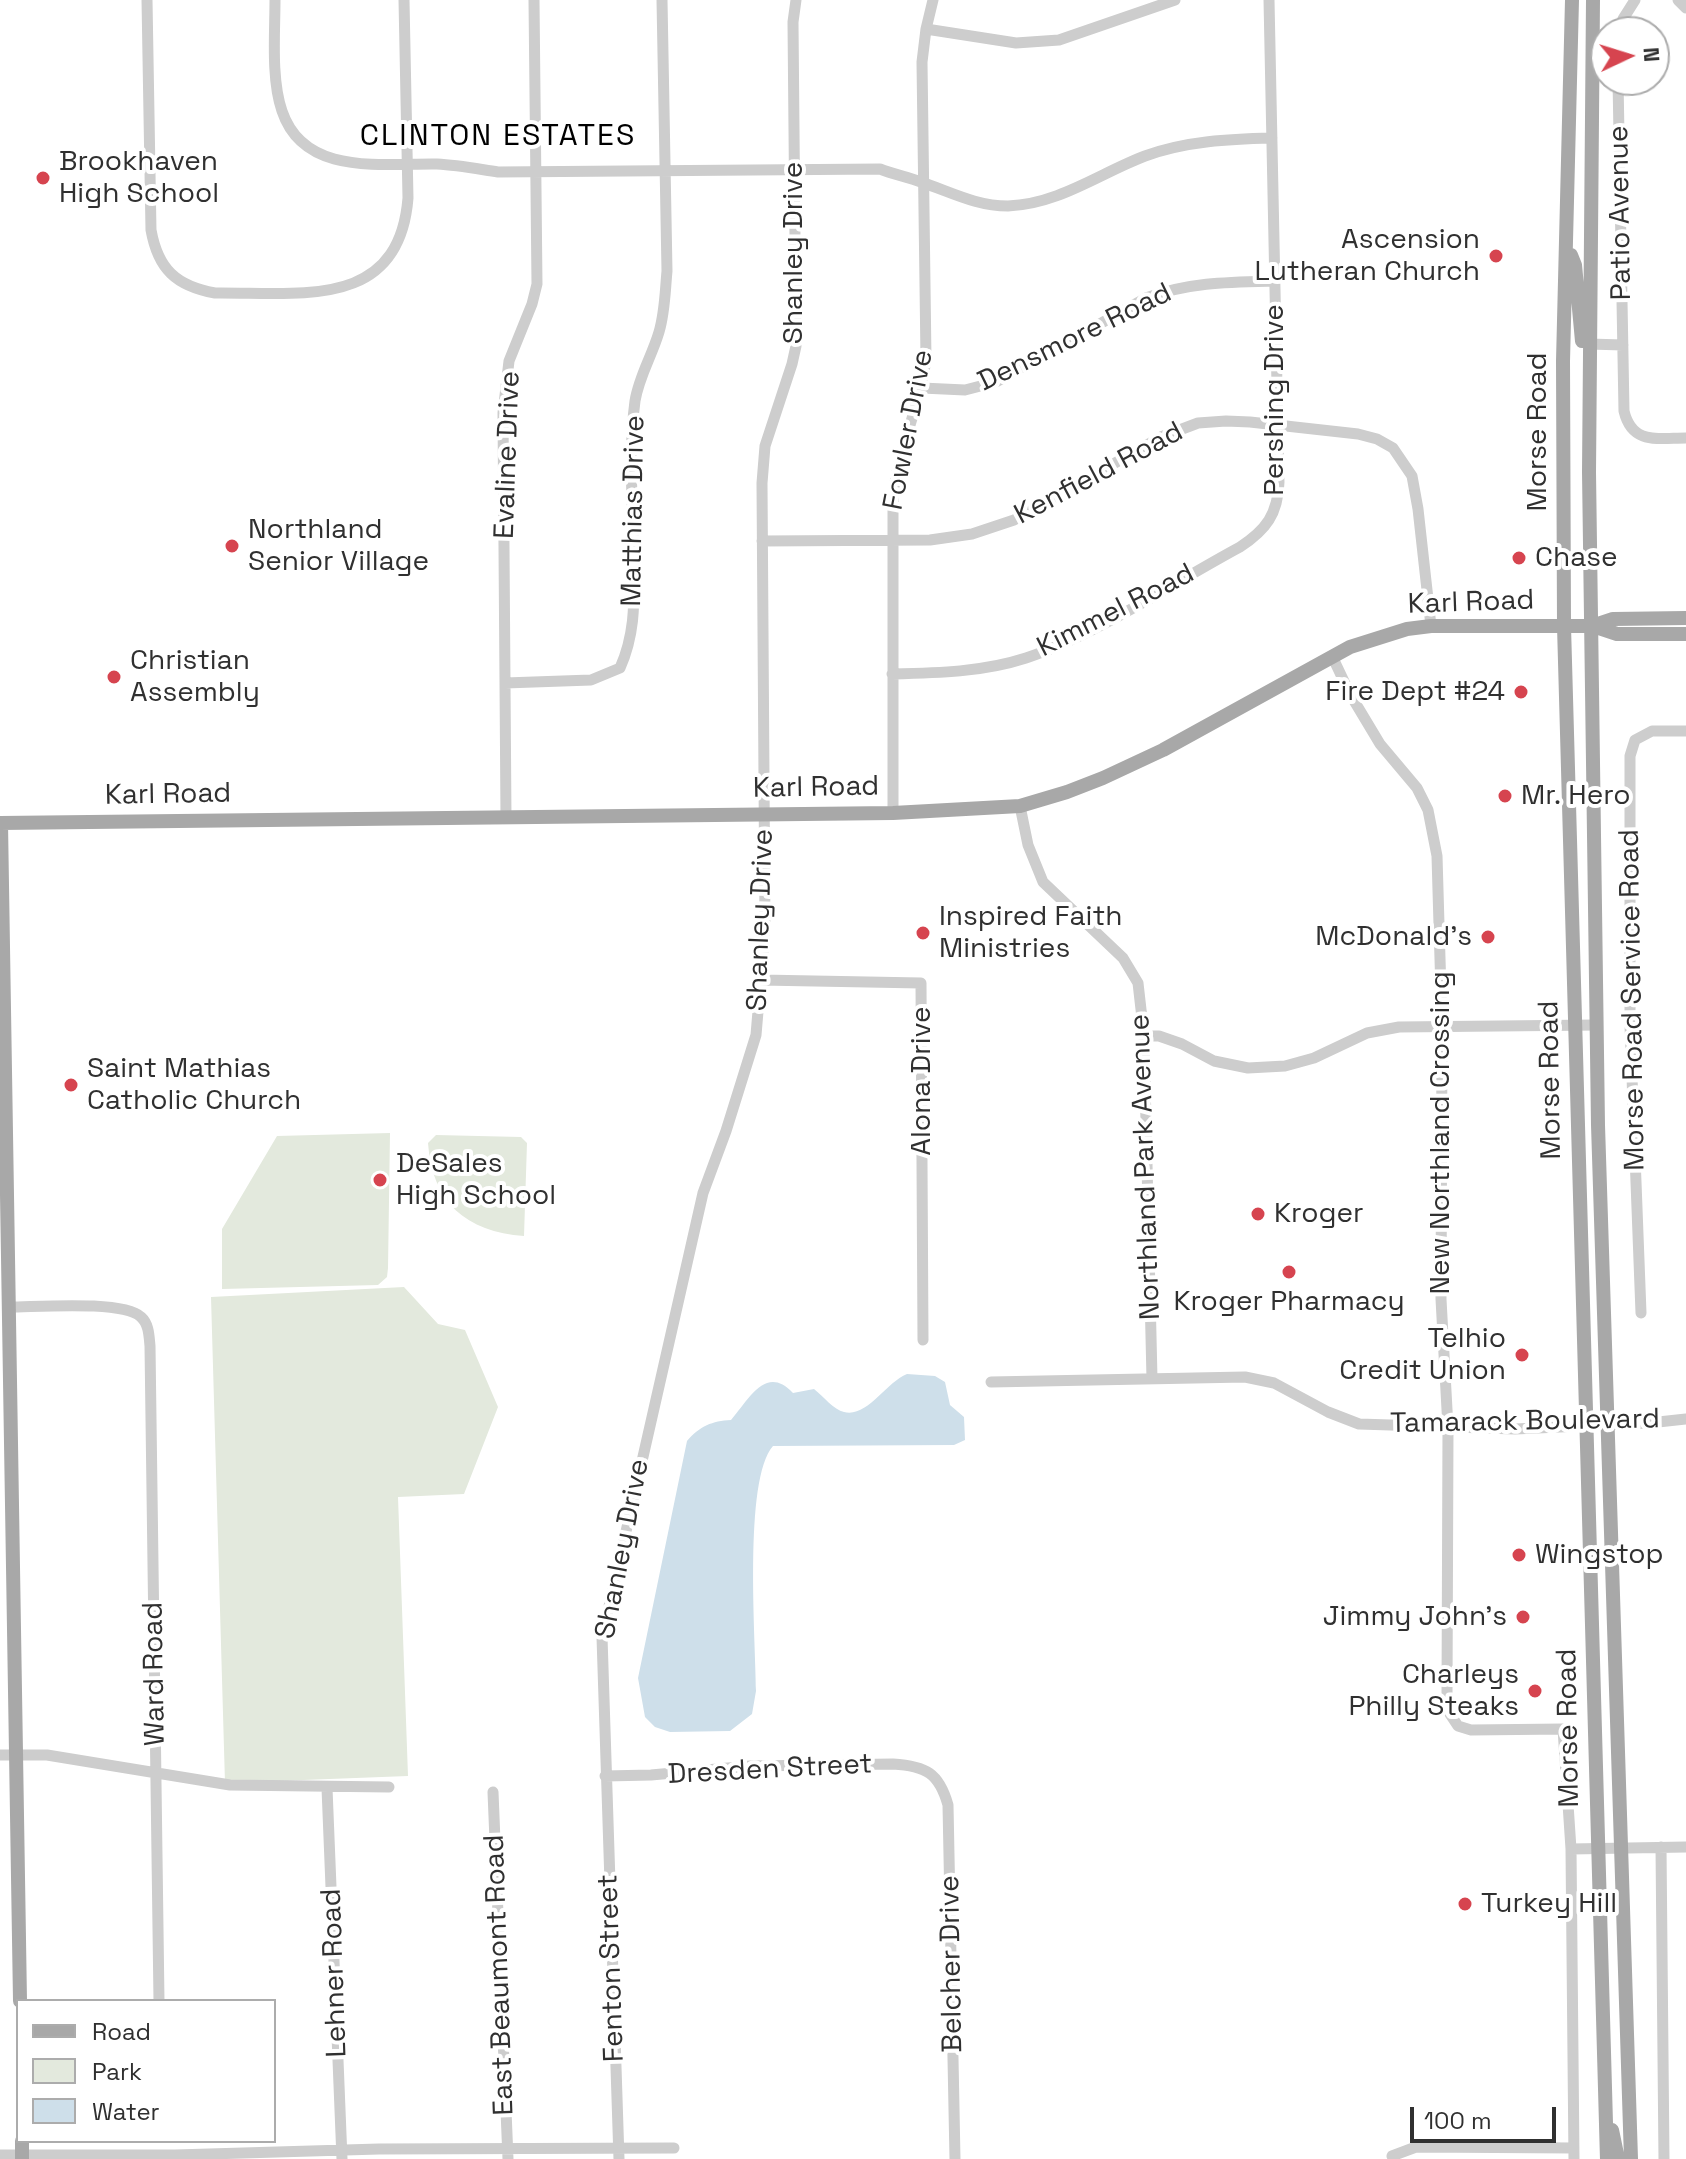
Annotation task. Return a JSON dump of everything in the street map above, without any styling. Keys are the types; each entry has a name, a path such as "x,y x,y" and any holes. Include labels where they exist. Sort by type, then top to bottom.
{"main road":[{"name":"Morse Road","path":"1572,0 1563,438 1564,626 1607,2159"},
{"name":"Morse Road","path":"1593,0 1589,344 1597,1025 1631,2159"},
{"path":"1566,245 1575,265 1580,335 1582,342 1589,344"},
{"name":"Karl Road","path":"1592,626 1613,619 1686,618"},
{"name":"Karl Road","path":"1,823 893,813 1020,806 1103,778 1144,759 1332,656 1387,635 1431,626 1592,626 1617,634 1686,634"},
{"path":"1,823 3,1144 10,1307 6,1463 16,1754 20,1999"},
{"path":"1607,2119 1614,2135 1618,2159"}],"street":[{"path":"147,0 151,230 155,250 164,267 182,283 215,293 321,292 355,283 384,264 398,244 406,223 404,0"},
{"path":"275,0 276,69 282,111 297,138 322,158 371,165 453,165 498,172 880,169 968,200 1009,206 1052,198 1122,165 1176,147 1272,138"},
{"name":"Evaline Drive","path":"506,818 503,413 509,361 537,284 534,0"},
{"name":"Matthias Drive","path":"505,683 591,680 620,668 631,644 634,606 632,435 636,399 644,368 659,335 664,312 667,271 662,0"},
{"name":"Shanley Drive","path":"605,1776 602,1637 606,1609 703,1193 756,1035 765,928 762,483 765,446 796,346 793,22 796,0"},
{"name":"Fowler Drive","path":"893,813 893,497 898,460 922,388 927,341 922,62 933,0"},
{"path":"926,29 999,41 1038,43 1082,34 1175,0"},
{"name":"Pershing Drive","path":"1269,0 1278,499 1275,512"},
{"path":"1678,0 1686,8"},
{"name":"Patio Avenue","path":"1618,96 1624,411 1628,425 1637,435 1686,438"},
{"name":"Densmore Road","path":"922,388 965,390 996,382 1146,298 1166,291 1217,282 1275,281"},
{"path":"1589,344 1623,345"},
{"name":"Kenfield Road","path":"762,541 958,538 1014,520 1177,430 1211,421 1358,434 1377,439 1393,448 1412,476 1431,626"},
{"name":"Kimmel Road","path":"892,674 976,669 1024,658 1061,645 1240,547 1257,536 1275,512"},
{"name":"New Northland Crossing","path":"1332,656 1380,744 1417,788 1428,810 1437,856 1442,1027 1441,1299 1448,1428 1446,1641 1450,1714 1458,1726 1471,1730 1563,1729 1571,1849"},
{"name":"Morse Road Service Road","path":"1641,1313 1630,1025 1630,756 1635,740 1652,731 1686,731"},
{"name":"Northland Park Avenue","path":"1020,806 1028,845 1043,882 1123,958 1138,983 1144,1036 1152,1379"},
{"name":"Alona Drive","path":"761,980 921,983 923,1340"},
{"path":"1144,1036 1159,1036 1214,1061 1248,1068 1285,1066 1367,1033 1399,1027 1597,1025"},
{"name":"Ward Road","path":"10,1307 109,1306 129,1309 141,1317 147,1326 150,1346 159,1999"},
{"name":"Tamarack Boulevard","path":"991,1382 1245,1377 1274,1383 1328,1412 1359,1424 1515,1429 1686,1419"},
{"path":"0,1755 47,1755 230,1785 389,1787"},
{"name":"Dresden Street","path":"605,1776 750,1766 893,1764 914,1765 932,1774"},
{"name":"Belcher Drive","path":"932,1774 943,1788 948,1805 955,2159"},
{"name":"Fenton Street","path":"605,1776 619,2154"},
{"name":"Lehner Road","path":"327,1788 342,2155"},
{"name":"East Beaumont Road","path":"493,1792 508,2155"},
{"path":"1661,1847 1664,2159"},
{"path":"1392,2156 1416,2147 1574,2153 1571,1849 1686,1847"},
{"path":"0,2155 22,2151 619,2154 674,2148"}],"green space":[{"path":"390,1133 387,1277 378,1285 222,1289 222,1229 277,1136"},
{"path":"436,1135 521,1137 527,1143 524,1236 485,1228 456,1210 445,1197 431,1164 428,1143"},
{"path":"404,1287 438,1324 465,1330 498,1407 464,1494 398,1497 408,1776 225,1783 211,1297"}],"water":[{"path":"907,1374 935,1376 945,1382 950,1405 964,1417 965,1440 954,1445 773,1446 764,1464 754,1525 756,1691 752,1714 730,1731 670,1732 655,1727 645,1717 638,1678 687,1441 707,1425 731,1420 751,1395 766,1383 783,1385 793,1393 814,1389 836,1409 852,1412 868,1405"}],"place":[{"name":"Brookhaven High School","path":"43,178"},
{"name":"Ascension Lutheran Church","path":"1496,256"},
{"name":"Northland Senior Village","path":"232,546"},
{"name":"Chase","path":"1519,558"},
{"name":"Christian Assembly","path":"114,677"},
{"name":"Fire Dept #24","path":"1521,692"},
{"name":"Mr. Hero","path":"1505,796"},
{"name":"Inspired Faith Ministries","path":"923,933"},
{"name":"McDonald's","path":"1488,937"},
{"name":"Saint Mathias Catholic Church","path":"71,1085"},
{"name":"DeSales High School","path":"380,1180"},
{"name":"Kroger","path":"1258,1214"},
{"name":"Kroger Pharmacy","path":"1289,1272"},
{"name":"Telhio Credit Union","path":"1522,1355"},
{"name":"Wingstop","path":"1519,1555"},
{"name":"Jimmy John's","path":"1523,1617"},
{"name":"Charleys Philly Steaks","path":"1535,1691"},
{"name":"Turkey Hill","path":"1465,1904"}],"district":[{"name":"CLINTON ESTATES","path":"498,137"}]}
